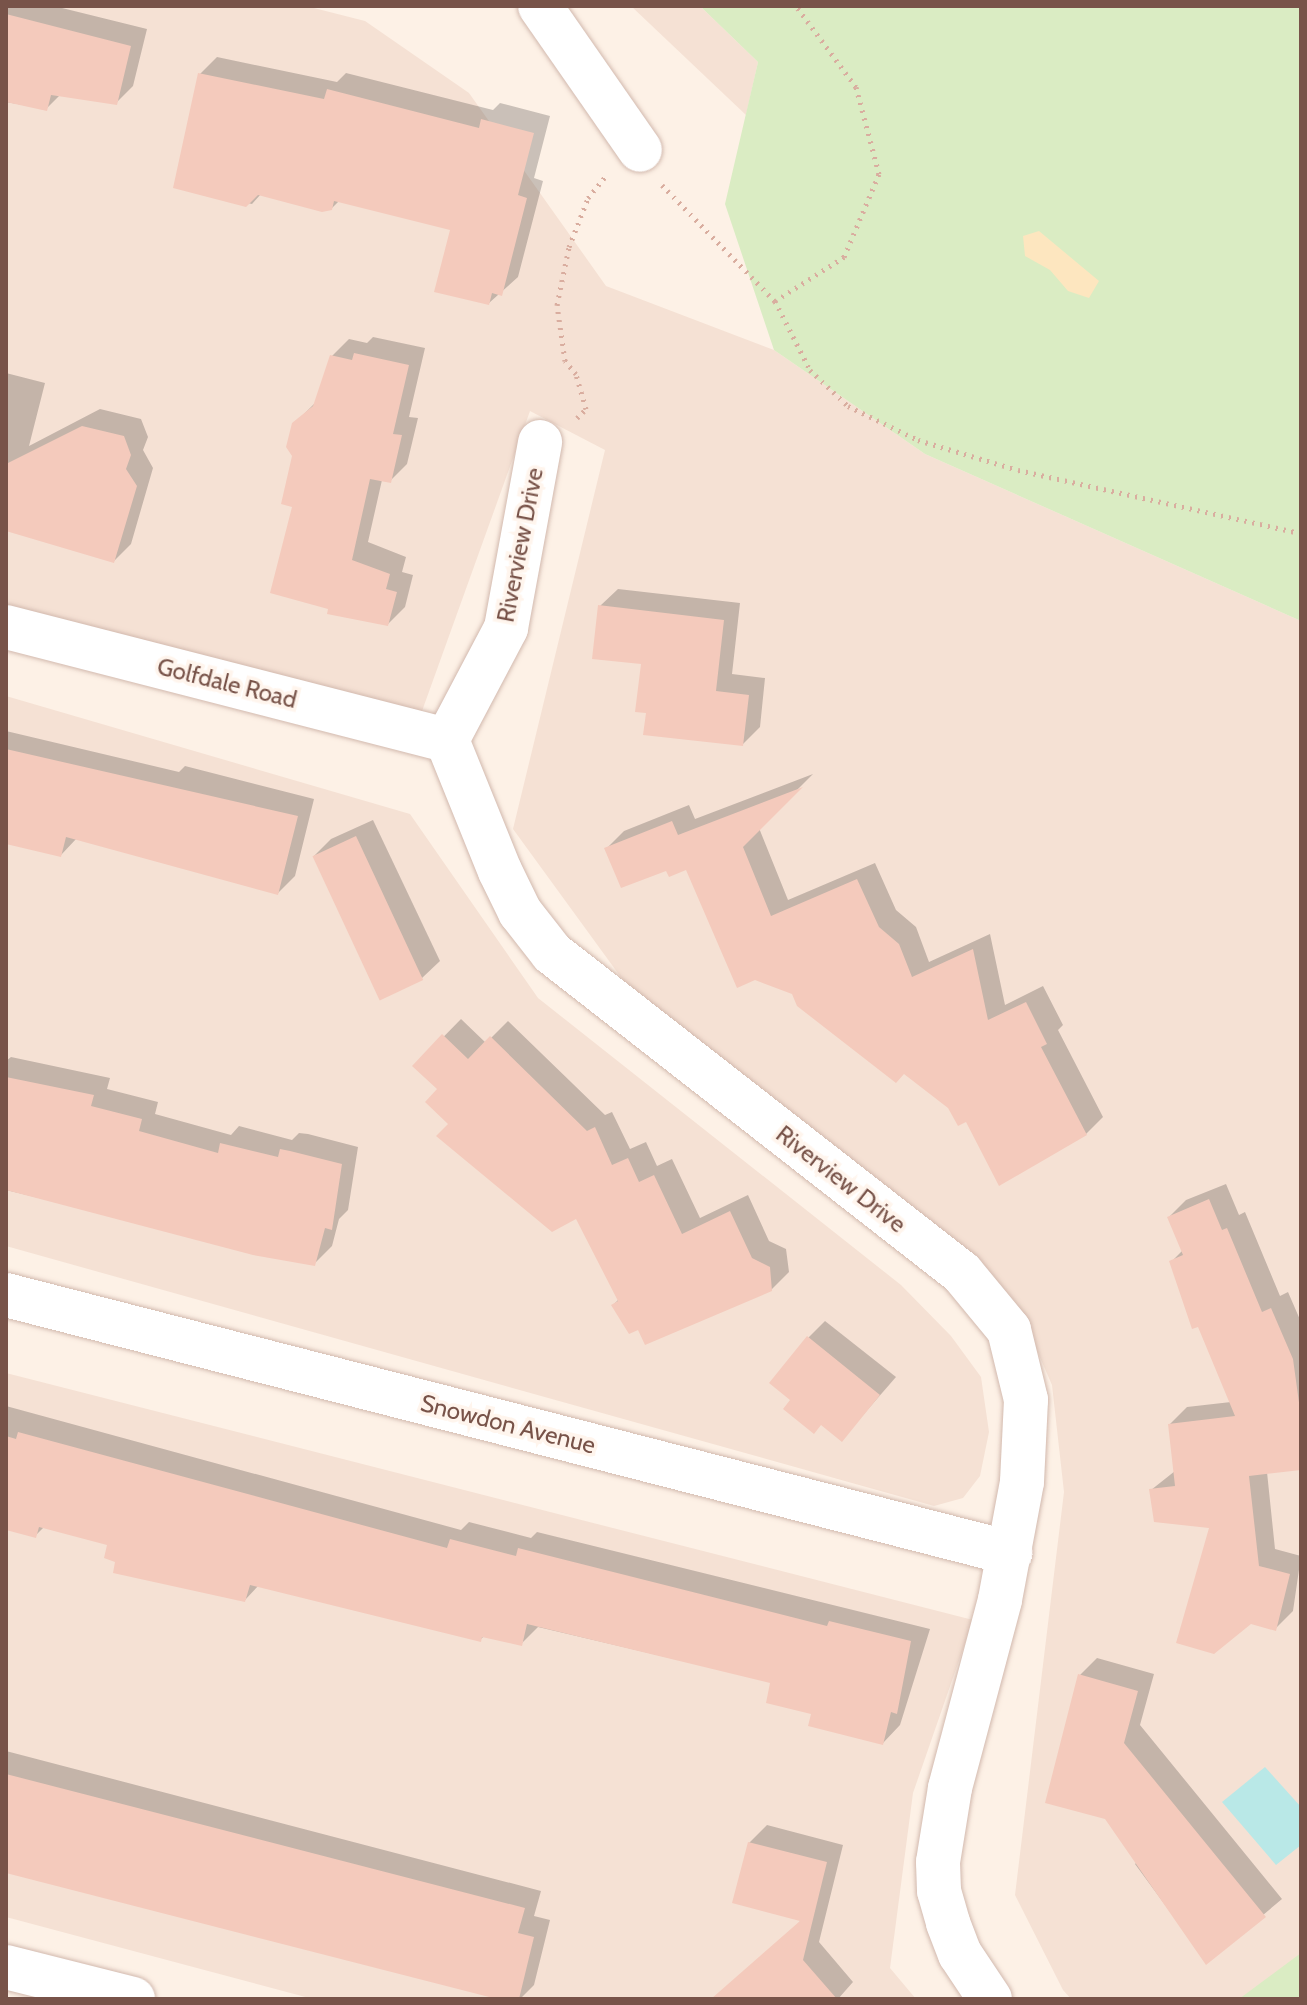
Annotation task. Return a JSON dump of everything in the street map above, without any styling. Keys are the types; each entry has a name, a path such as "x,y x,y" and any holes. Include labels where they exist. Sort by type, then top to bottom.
{"street":[{"path":"540,6 640,150"},
{"name":"Riverview Drive","path":"540,442 506,628 447,740 520,912 552,953 962,1273 1009,1330 1020,1366 1027,1435 1010,1553 950,1788 938,1862 948,1923 960,1954 990,1999"},
{"name":"Golfdale Road","path":"6,627 447,740"},
{"name":"Snowdon Avenue","path":"6,1295 1010,1553"},
{"path":"6,1967 133,1999"}],"path":[{"path":"775,301 844,257 879,174 856,87 796,6"},
{"path":"540,442 569,427 586,409 559,336 557,305 569,247 594,189 640,150 651,173 775,301 810,370 848,406 918,440 1018,470 1301,533"}],"shaded area":[{"path":"6,6 306,6 365,21 469,93 606,286 774,350 925,454 1301,621 1301,1999 1071,1999 1063,1990 1015,1895 1064,1492 1052,1385 1032,1339 636,998 513,829 605,450 530,411 413,736 6,625"},
{"path":"631,6 700,6 758,62 746,115"},
{"path":"6,696 410,814 538,998 901,1285 951,1336 981,1377 989,1432 980,1476 963,1498 934,1506 6,1246"},
{"path":"6,1373 973,1620 913,1793 890,1968 916,1999 313,1999 6,1917"}],"green space":[{"path":"700,6 1301,6 1301,621 925,454 774,350 725,204 758,62"},
{"path":"1301,1953 1301,1999 1239,1999"}],"sand":[{"path":"1039,231 1099,281 1089,298 1068,291 1050,270 1025,256 1023,236"}],"water":[{"path":"1265,1767 1301,1807 1301,1845 1276,1865 1222,1802"}],"building":[{"path":"6,14 131,46 117,105 51,95 47,111 6,102"},
{"path":"198,73 324,99 327,89 479,128 481,119 534,133 518,195 527,198 502,296 492,293 489,305 434,292 450,230 334,201 332,210 322,212 258,195 246,207 173,188"},
{"path":"354,353 409,365 393,434 402,435 391,483 370,479 352,560 390,574 386,589 397,592 388,626 327,614 328,609 270,593 292,507 281,504 292,456 286,447 292,423 313,406 330,355 352,360"},
{"path":"82,426 124,436 131,455 126,469 137,486 114,563 6,531 6,464"},
{"path":"598,605 724,620 716,691 749,695 743,746 643,735 646,713 635,712 641,664 592,659"},
{"path":"6,749 298,816 278,895 66,837 61,857 6,844"},
{"path":"803,787 743,847 771,916 857,879 879,927 899,944 912,977 973,949 988,1020 1026,1002 1047,1044 1041,1047 1087,1135 999,1186 966,1122 958,1126 948,1108 904,1074 896,1083 797,1006 792,994 755,980 737,988 686,870 669,877 666,871 621,888 604,848 672,821 678,835"},
{"path":"356,836 423,980 380,1000 312,856"},
{"path":"442,1034 468,1059 490,1036 587,1131 595,1127 612,1165 628,1158 639,1182 654,1175 682,1234 730,1211 752,1258 770,1267 772,1291 645,1345 638,1330 629,1334 611,1305 618,1301 576,1219 552,1232 436,1136 448,1124 425,1102 437,1089 412,1066"},
{"path":"6,1077 94,1095 91,1106 142,1119 139,1131 218,1153 220,1143 278,1157 280,1149 342,1164 332,1230 325,1228 315,1266 253,1255 6,1190"},
{"path":"1209,1199 1222,1230 1227,1228 1262,1312 1271,1308 1293,1359 1301,1417 1301,1470 1249,1476 1259,1566 1290,1574 1276,1631 1251,1624 1214,1654 1176,1643 1209,1528 1154,1522 1149,1489 1175,1486 1168,1424 1235,1416 1198,1327 1192,1329 1169,1261 1183,1255 1167,1217"},
{"path":"807,1336 880,1395 842,1442 821,1425 814,1434 783,1409 790,1400 769,1383"},
{"path":"18,1432 447,1548 450,1539 516,1556 518,1548 827,1626 829,1621 911,1641 897,1714 891,1712 883,1745 808,1726 811,1714 766,1703 770,1683 527,1624 522,1646 482,1637 481,1642 250,1585 245,1602 113,1573 115,1562 104,1558 107,1545 39,1527 36,1538 6,1530 6,1436 16,1439"},
{"path":"1078,1674 1138,1691 1124,1743 1266,1917 1206,1965 1105,1819 1045,1803"},
{"path":"6,1774 525,1908 518,1933 534,1937 519,1999 497,1999 6,1873"},
{"path":"748,1842 827,1862 803,1960 837,1999 711,1999 800,1921 732,1903"}]}
